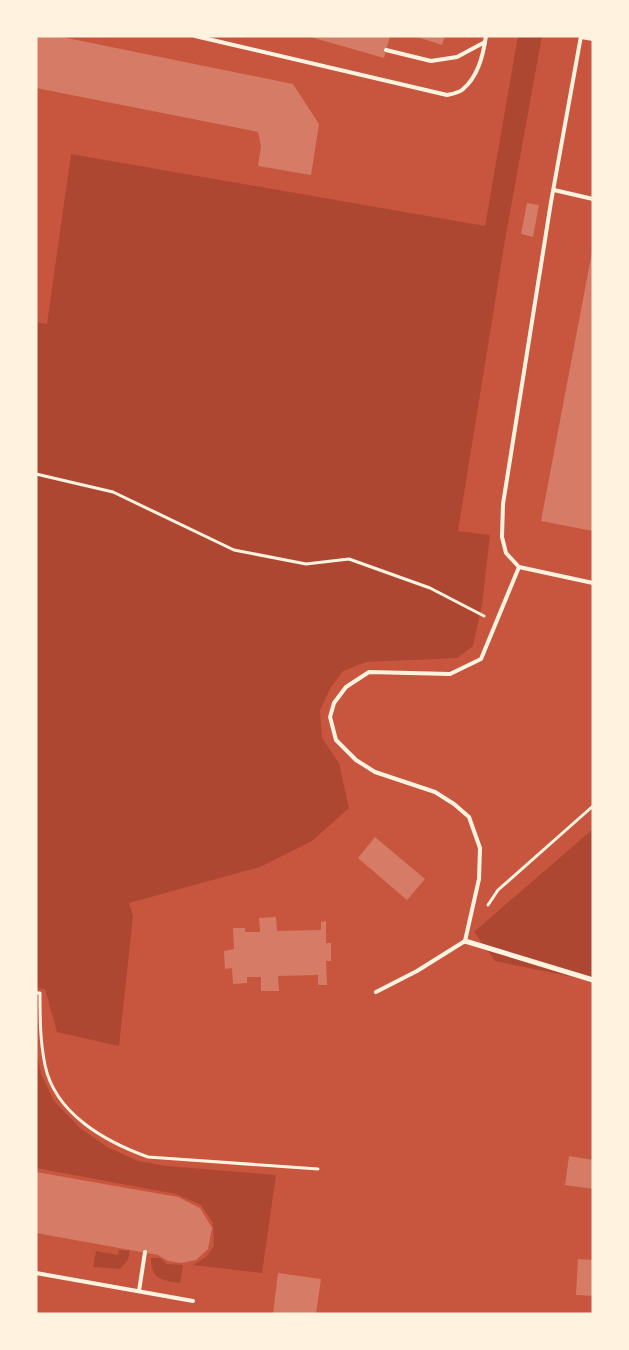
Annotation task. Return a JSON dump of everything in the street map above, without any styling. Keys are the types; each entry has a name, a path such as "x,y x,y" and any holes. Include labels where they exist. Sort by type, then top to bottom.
{"street":[{"path":"464,941 593,980"}],"lane":[{"path":"195,36 447,95 461,92 473,78 483,56 486,36"},
{"path":"593,39 581,36 503,504 502,537 506,553 519,567 593,583"},
{"path":"386,50 431,61 457,57 485,42"},
{"path":"554,190 593,199"},
{"path":"376,992 417,971 464,941 479,879 480,848 469,818 454,804 435,792 376,772 356,760 336,740 330,717 334,703 346,687 369,672 450,674 481,659 519,567"},
{"path":"138,1291 145,1252"},
{"path":"36,1273 194,1301"}],"path":[{"path":"36,474 113,492 234,550 306,564 350,559 430,588 495,622"},
{"path":"498,890 593,806"},
{"path":"36,993 40,993 40,1026 45,1066 51,1084 62,1102 80,1120 103,1138 148,1157 318,1169"}],"shaded area":[{"path":"518,36 542,36 505,240 458,531 490,535 482,605 473,646 457,658 366,662 343,671 331,687 320,710 322,738 339,763 349,808 312,841 260,867 129,903 133,916 119,1046 57,1032 45,989 36,988 36,322 47,324 71,154 485,226"},
{"path":"593,829 593,981 495,961 474,932"},
{"path":"36,1049 41,1074 54,1101 80,1128 107,1147 138,1161 166,1166 276,1175 262,1273 193,1265 206,1257 214,1246 213,1223 201,1205 176,1194 36,1168"},
{"path":"119,1250 130,1251 128,1260 120,1269 93,1267 96,1251 118,1255"},
{"path":"151,1258 160,1258 167,1264 183,1265 180,1283 163,1280 155,1275"}],"building":[{"path":"36,36 57,36 293,84 319,124 311,175 258,166 261,146 258,132 36,88"},
{"path":"307,36 390,36 384,58"},
{"path":"414,36 445,36 442,45"},
{"path":"527,203 539,205 533,237 521,234"},
{"path":"593,252 593,531 541,521"},
{"path":"375,837 425,879 407,900 358,858"},
{"path":"276,917 277,931 321,930 321,922 326,921 326,943 331,943 331,961 326,961 327,985 318,985 318,975 278,976 279,991 261,991 261,977 247,977 247,983 233,984 232,968 225,969 224,951 234,949 233,928 245,928 245,932 260,932 259,918"},
{"path":"569,1156 593,1160 593,1189 565,1185"},
{"path":"36,1172 178,1197 200,1208 212,1228 208,1249 196,1260 181,1263 168,1261 158,1255 36,1233"},
{"path":"578,1259 593,1260 593,1296 576,1295"},
{"path":"278,1273 321,1279 316,1314 273,1314"}]}
